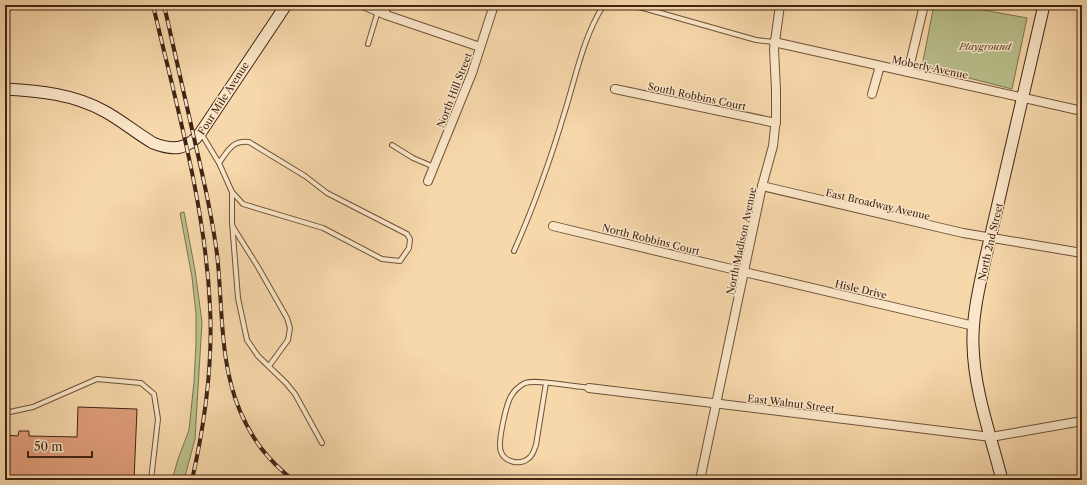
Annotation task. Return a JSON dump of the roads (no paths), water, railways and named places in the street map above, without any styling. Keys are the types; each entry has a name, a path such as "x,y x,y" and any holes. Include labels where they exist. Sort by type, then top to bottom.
{"main road":[{"name":"Four Mile Avenue","path":"5,89 44,92 68,96 80,100 104,111 144,138 162,147 177,148 195,140 286,5"},
{"name":"North 2nd Street","path":"1002,480 977,381 973,346 974,326 978,296 990,238 1044,5"}],"street":[{"path":"363,5 386,15 480,47"},
{"name":"North Hill Street","path":"428,181 456,114 494,5"},
{"name":"North Madison Avenue","path":"700,480 776,123 777,104 774,42 780,5"},
{"path":"908,72 924,5"},
{"name":"Moberly Avenue","path":"774,42 1082,111"},
{"path":"872,94 880,66"},
{"name":"South Robbins Court","path":"615,89 776,123"},
{"name":"East Broadway Avenue","path":"762,186 924,225 990,238 1082,253"},
{"name":"North Robbins Court","path":"552,226 744,272"},
{"name":"Hisle Drive","path":"744,272 974,326"},
{"name":"East Walnut Street","path":"589,388 991,437 1082,421"}],"lane":[{"path":"386,15 389,5"},
{"path":"514,251 529,217 565,112 584,46 594,20 603,6 612,5"},
{"path":"626,5 643,8 749,38 774,42"},
{"path":"368,44 378,11"},
{"path":"201,132 219,163 232,192 243,204 323,228 382,259 400,262 408,248 410,239 407,234 327,193 305,176 249,142 240,141 235,144 229,149 219,163"},
{"path":"392,145 413,158 434,167"},
{"path":"232,192 232,225 238,298 247,340 258,356 286,383 295,394 322,443"},
{"path":"232,225 287,318 290,328 288,340 269,366"},
{"path":"5,413 33,407 97,379 141,383 154,394 158,419 152,480"},
{"path":"546,383 536,445 533,453 523,462 516,463 509,461 501,453 500,439 510,399 515,391 524,384 532,382 546,383 589,388"}],"railway":[{"path":"153,5 180,117 196,192 207,268 211,328 209,372 201,437 192,480"},
{"path":"164,5 213,225 219,274 225,354 233,392 245,422 256,441 276,465 293,480"}],"park label":[{"name":"Playground","path":"985,46"}]}
